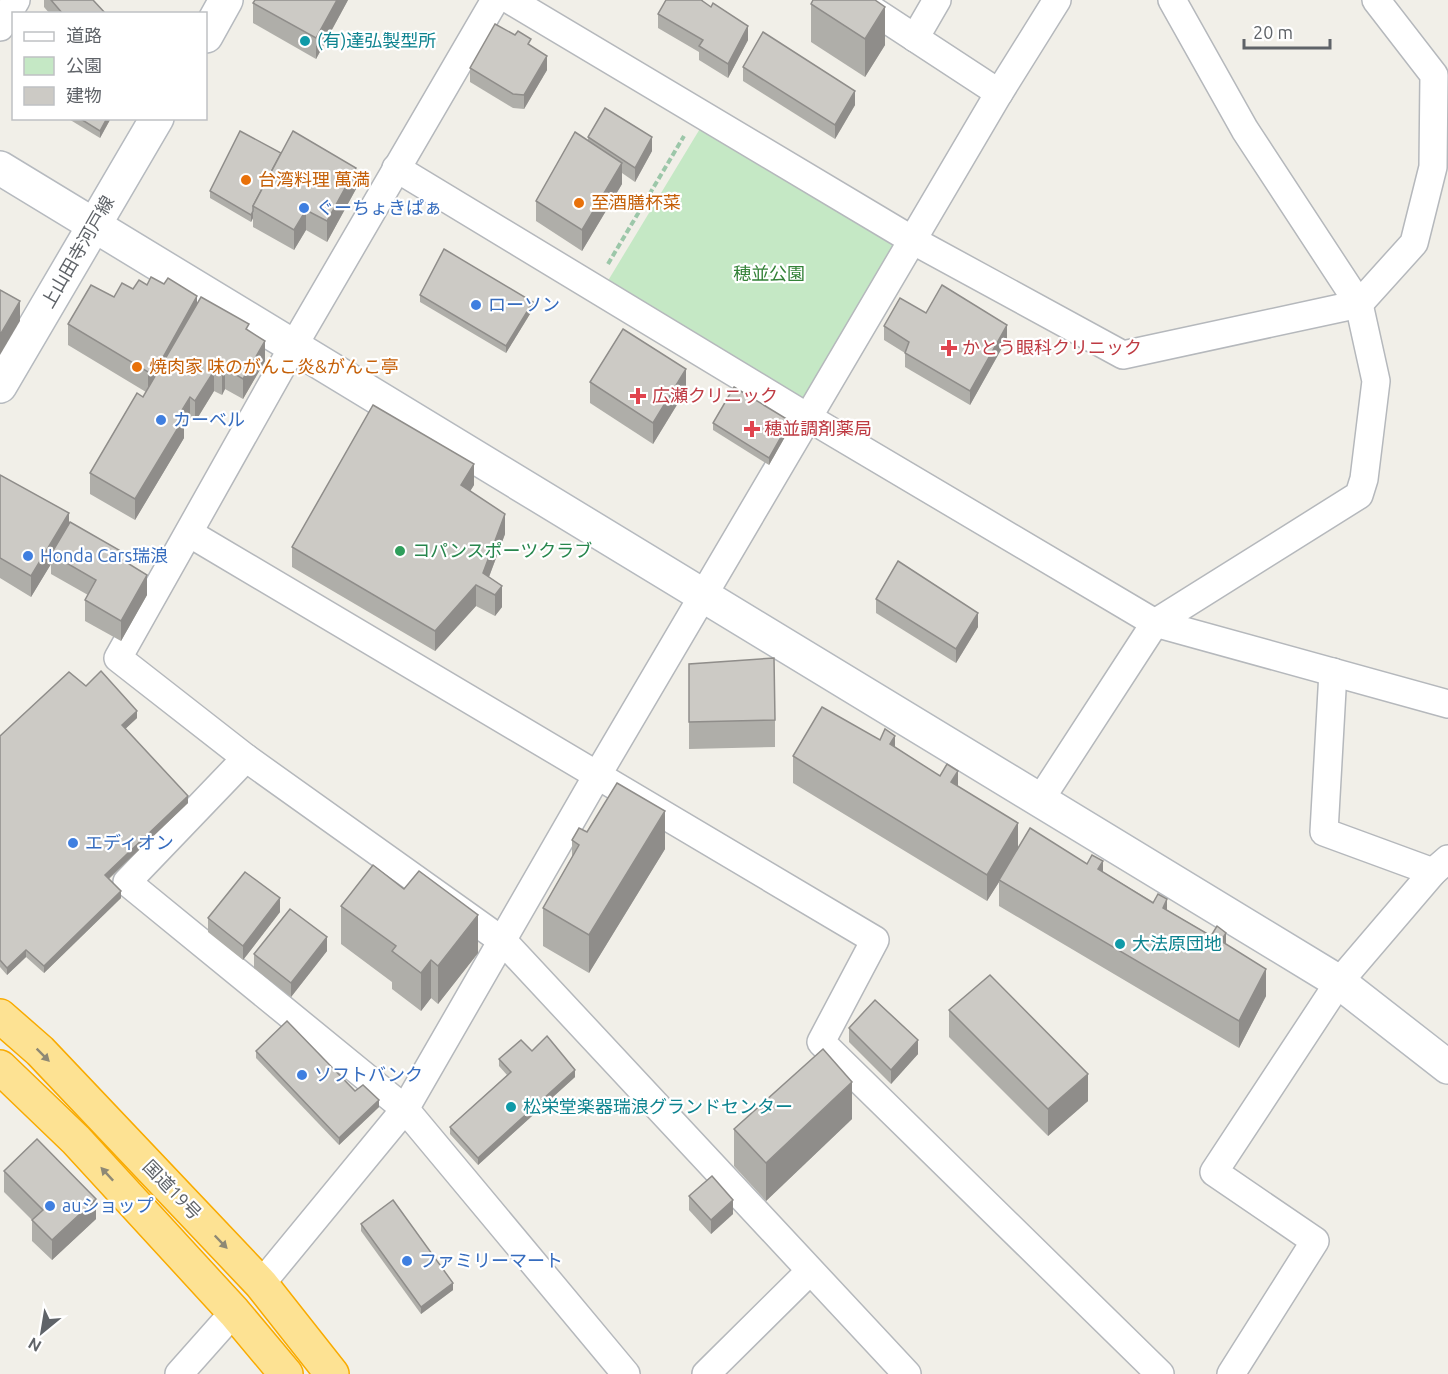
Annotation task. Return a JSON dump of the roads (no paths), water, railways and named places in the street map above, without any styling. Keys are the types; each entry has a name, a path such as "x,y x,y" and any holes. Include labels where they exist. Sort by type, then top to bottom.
{"highway":[{"name":"国道19号","path":"0,1016 40,1051 261,1284 332,1374"},
{"name":"国道19号","path":"0,1067 76,1140 234,1312 286,1374"}],"street":[{"path":"0,27 16,0"},
{"path":"207,34 226,0"},
{"path":"495,0 294,345 118,658 246,758 504,942 810,1272 908,1374"},
{"path":"510,0 914,241 1123,355 1359,304 1414,243 1433,167 1434,75 1377,0"},
{"path":"857,0 999,93"},
{"path":"915,38 937,0"},
{"path":"261,1284 405,1109 504,942 598,774 705,596 999,93 1057,0"},
{"path":"1040,800 1155,623 1359,495 1364,479 1376,381 1359,304 1245,130 1172,0"},
{"name":"上山田寺河戸線","path":"0,386 156,120"},
{"path":"0,168 1339,982 1448,1067"},
{"path":"396,168 809,418 1155,623 1448,704"},
{"path":"189,533 874,940 821,1042 1160,1374"},
{"path":"1231,1374 1315,1241 1214,1172 1339,982 1440,865 1323,832 1333,672"},
{"path":"246,758 127,882 405,1109 626,1374"},
{"path":"706,1374 810,1272"},
{"path":"179,1374 234,1312"}],"place":[{"name":"(有)達弘製型所","path":"305,41"},
{"name":"台湾料理 萬満","path":"246,180"},
{"name":"至酒膳杯菜","path":"579,203"},
{"name":"ぐーちょきぱぁ","path":"304,208"},
{"name":"ローソン","path":"476,305"},
{"name":"かとう眼科クリニック","path":"949,348"},
{"name":"焼肉家 味のがんこ炎&がんこ亭","path":"137,367"},
{"name":"広瀬クリニック","path":"638,396"},
{"name":"カーベル","path":"161,420"},
{"name":"穂並調剤薬局","path":"752,429"},
{"name":"コパンスポーツクラブ","path":"400,551"},
{"name":"Honda Cars瑞浪","path":"28,556"},
{"name":"エディオン","path":"73,843"},
{"name":"大法原団地","path":"1120,944"},
{"name":"ソフトバンク","path":"302,1075"},
{"name":"松栄堂楽器瑞浪グランドセンター","path":"511,1107"},
{"name":"auショップ","path":"50,1206"},
{"name":"ファミリーマート","path":"407,1261"}],"park label":[{"name":"穂並公園","path":"769,274"}]}
